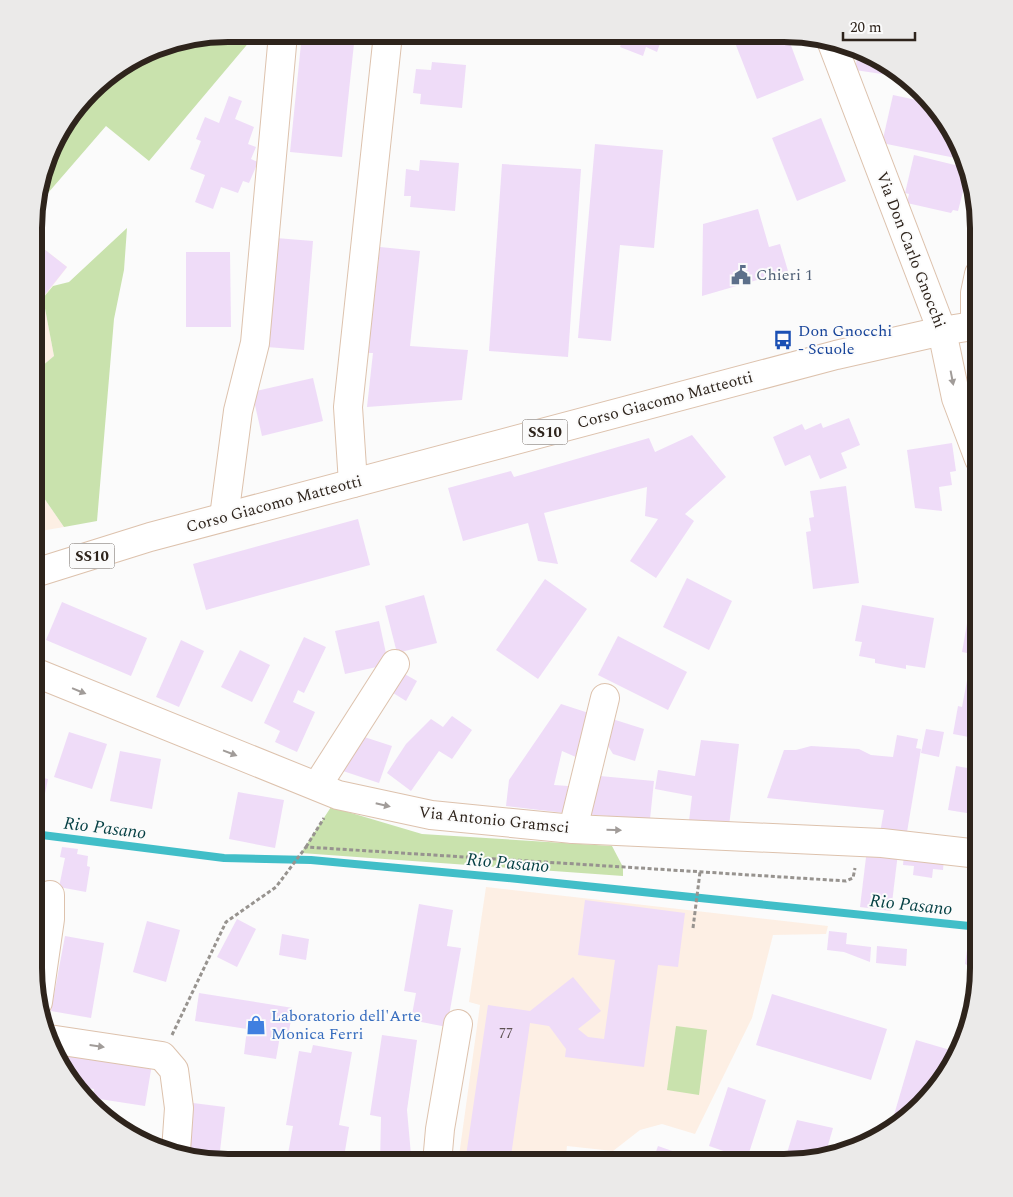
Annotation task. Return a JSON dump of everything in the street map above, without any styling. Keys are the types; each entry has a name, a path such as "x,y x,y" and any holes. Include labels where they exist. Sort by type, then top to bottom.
{"street":[{"path":"224,517 238,411 255,342 282,42"},
{"path":"353,483 348,408 387,42"},
{"name":"Via Don Carlo Gnocchi","path":"834,49 942,331 956,398 970,435"},
{"name":"Corso Giacomo Matteotti","path":"42,572 150,537 836,354 970,326"},
{"name":"Corso Giacomo Matteotti","path":"42,554 150,537"},
{"path":"328,791 395,664"},
{"name":"Via Antonio Gramsci","path":"42,675 328,791 431,815 573,829 860,841 970,853"},
{"path":"573,829 605,698"},
{"path":"42,972 50,919 50,895"},
{"path":"438,1154 440,1128 458,1024"},
{"path":"57,1040 162,1056 174,1070 179,1108 176,1147"}],"path":[{"path":"162,1056 226,922 276,887 306,846 328,791"},
{"path":"306,846 846,881 853,878 860,841"},
{"path":"693,928 700,872"}],"shaded area":[{"path":"42,247 67,267 43,298 54,356 42,366"},
{"path":"42,495 64,527 42,531"},
{"path":"486,887 828,926 826,934 773,935 752,1018 695,1134 662,1124 640,1130 613,1151 567,1146 566,1154 459,1154 480,1005 469,1002"}],"green space":[{"path":"249,42 149,161 106,126 45,196 52,168 67,135 97,97 115,81 135,67 168,52 204,44"},
{"path":"127,228 124,270 114,319 97,521 64,527 42,495 42,366 54,356 43,298 53,286 69,282"},
{"path":"331,807 422,834 612,846 623,867 623,876 301,853"},
{"path":"676,1026 707,1030 699,1095 667,1090"}],"building":[{"path":"301,42 354,42 342,157 290,152"},
{"path":"622,42 661,42 657,52 646,47 643,56 620,47"},
{"path":"735,42 790,42 804,80 757,99"},
{"path":"848,54 878,67 890,75 855,70 857,58 848,56"},
{"path":"432,62 466,65 462,108 420,104 421,94 413,93 416,69 431,70"},
{"path":"893,95 919,101 946,135 957,158 882,143"},
{"path":"229,96 242,101 235,119 254,127 248,144 256,147 251,159 258,162 249,183 243,181 238,193 221,187 213,209 195,202 205,175 190,169 201,141 196,139 205,117 219,123"},
{"path":"821,118 846,181 797,201 772,138"},
{"path":"595,144 663,150 654,248 620,245 611,341 578,338"},
{"path":"914,155 960,166 965,184 958,211 953,210 951,213 907,203 909,194 905,193"},
{"path":"420,160 459,163 455,211 410,207 411,196 404,196 406,169 419,171"},
{"path":"502,164 581,169 568,357 489,351"},
{"path":"758,209 769,247 780,244 788,271 702,296 703,224"},
{"path":"276,238 313,241 304,350 267,347"},
{"path":"42,247 67,267 42,298"},
{"path":"380,247 420,251 410,346 468,350 462,400 367,407 373,353 368,353"},
{"path":"186,252 230,252 231,327 186,327"},
{"path":"313,378 323,421 262,436 252,392"},
{"path":"849,418 860,445 841,453 847,468 820,479 810,455 785,466 773,437 802,424 805,430 821,423 823,428"},
{"path":"692,435 726,477 685,514 694,521 656,578 630,561 658,519 645,516 647,487 544,513 558,564 538,561 528,523 463,541 448,488 511,471 514,477 649,438 655,452"},
{"path":"952,443 956,471 950,472 952,485 939,487 942,511 915,508 907,450"},
{"path":"846,486 859,583 813,589 806,532 811,531 809,518 814,517 810,491"},
{"path":"358,519 370,565 206,610 193,564"},
{"path":"687,578 732,601 709,650 663,627"},
{"path":"545,579 587,609 538,679 496,650"},
{"path":"424,595 437,643 397,653 385,606"},
{"path":"62,602 147,638 131,676 46,640"},
{"path":"862,605 934,618 925,668 906,665 906,669 875,663 875,659 859,656 862,642 855,641"},
{"path":"970,606 970,654 962,652"},
{"path":"379,621 387,658 381,666 345,674 335,631"},
{"path":"618,636 687,672 668,710 598,675"},
{"path":"304,637 326,647 304,693 298,690 293,702 315,712 297,752 275,742 280,731 264,723"},
{"path":"181,640 204,651 179,707 156,697"},
{"path":"240,650 270,665 252,702 221,687"},
{"path":"970,665 970,737 953,734 958,706 962,707"},
{"path":"401,672 417,681 406,701 390,691"},
{"path":"561,704 598,716 585,761 562,751 554,785 568,786 565,813 506,806 509,780"},
{"path":"452,716 472,730 452,759 439,751 411,791 387,773 406,744 431,719 443,727"},
{"path":"609,718 644,729 635,761 613,754 603,738"},
{"path":"926,729 944,732 939,757 921,753"},
{"path":"69,732 107,744 92,789 54,777"},
{"path":"355,734 392,746 379,783 343,771"},
{"path":"897,735 918,739 916,748 921,749 906,838 880,833 884,810 767,798 784,750 796,750 811,746 859,749 871,755 893,757"},
{"path":"701,740 739,744 729,826 689,821 692,796 655,789 658,770 695,776"},
{"path":"120,751 161,759 152,809 110,801"},
{"path":"956,766 970,768 970,814 948,810"},
{"path":"589,775 654,781 650,819 581,814"},
{"path":"42,778 48,779 42,808"},
{"path":"238,792 284,800 275,848 229,839"},
{"path":"62,847 78,849 77,854 88,856 87,866 90,867 86,892 59,887 65,858 60,857"},
{"path":"867,849 898,853 891,911 860,907"},
{"path":"904,854 944,858 943,870 933,869 932,878 913,875 914,866 903,865"},
{"path":"585,900 685,913 678,967 658,965 644,1067 565,1057 566,1049 549,1026 530,1023 511,1154 466,1154 488,1005 530,1011 573,977 601,1011 578,1029 588,1037 604,1039 615,960 578,955"},
{"path":"419,904 453,910 447,946 461,948 447,1027 411,1020 416,993 404,991"},
{"path":"237,919 256,929 237,967 217,957"},
{"path":"147,921 180,930 166,982 133,972"},
{"path":"829,931 847,933 846,944 871,947 870,962 844,952 827,950"},
{"path":"282,934 309,939 306,960 279,955"},
{"path":"65,936 104,943 91,1018 51,1011"},
{"path":"877,946 907,949 906,966 876,963"},
{"path":"967,950 970,950 970,966 965,964"},
{"name":"Laboratorio dell'Arte Monica Ferri","path":"199,993 293,1008 288,1037 280,1036 276,1059 244,1054 247,1029 195,1021"},
{"path":"772,994 887,1029 871,1080 756,1045"},
{"path":"382,1035 417,1040 407,1110 411,1154 380,1154 381,1117 370,1115"},
{"path":"916,1040 951,1050 946,1062 932,1082 916,1100 893,1120"},
{"path":"313,1045 352,1052 339,1125 349,1127 344,1154 288,1154 293,1126 286,1125 299,1051 311,1053"},
{"path":"62,1051 152,1064 145,1106 96,1098 93,1096 94,1089 86,1088 81,1082"},
{"path":"728,1087 766,1100 749,1154 732,1154 709,1146"},
{"path":"193,1103 225,1107 220,1154 187,1150"},
{"path":"797,1120 833,1128 827,1150 787,1154"},
{"path":"658,1146 681,1154 655,1154"},
{"path":"238,1151 262,1154 238,1154"}],"waterway":[{"name":"Rio Pasano","path":"42,835 224,858 311,860 518,879 970,926"}],"place":[{"name":"Chieri 1","path":"741,275"},
{"name":"Don Gnocchi - Scuole","path":"783,340"},
{"name":"Laboratorio dell'Arte Monica Ferri","path":"256,1025"}]}
